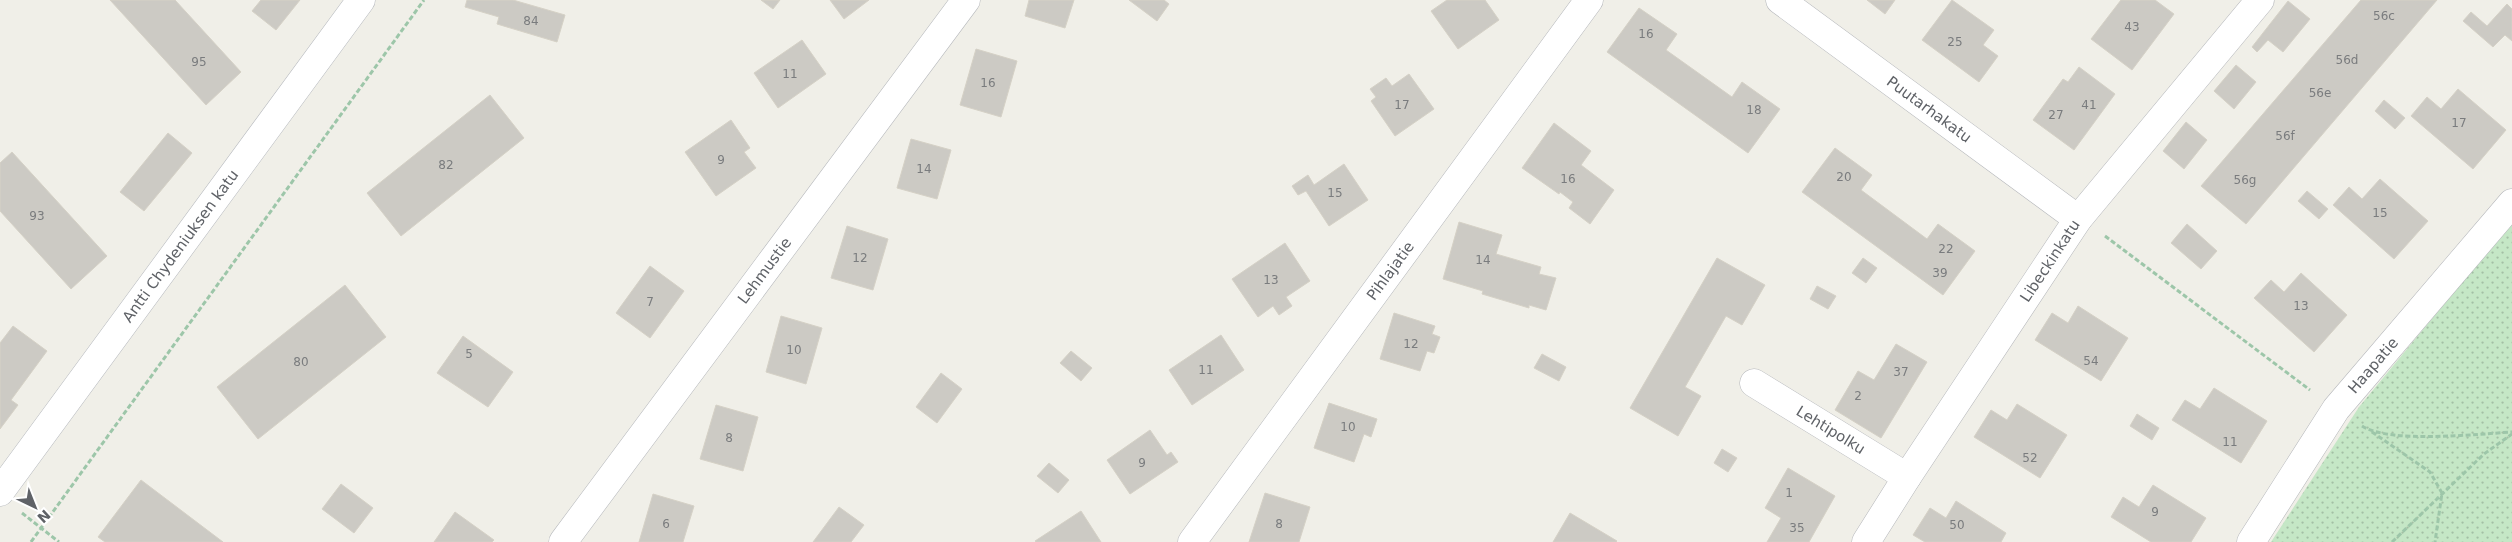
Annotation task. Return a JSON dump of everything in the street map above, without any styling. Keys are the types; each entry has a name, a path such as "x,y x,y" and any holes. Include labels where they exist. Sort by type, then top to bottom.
{"street":[{"name":"Antti Chydeniuksen katu","path":"0,492 361,0"},
{"name":"Lehmustie","path":"563,542 966,0"},
{"name":"Pihlajatie","path":"1192,542 1589,0"},
{"name":"Puutarhakatu","path":"1780,0 2078,219"},
{"name":"Libeckinkatu","path":"1866,542 2078,219 2260,0"},
{"name":"Haapatie","path":"2251,542 2336,409 2512,203"},
{"name":"Lehtipolku","path":"1754,383 1907,477"}],"path":[{"path":"31,542 424,0"},
{"path":"2078,219 2336,409 2430,472 2442,493 2435,542"},
{"path":"2371,432 2419,436 2512,433"},
{"path":"2392,542 2484,454 2512,433"},
{"path":"21,513 59,542"}],"green space":[{"path":"2512,222 2512,542 2271,542 2359,407"}],"building":[{"path":"110,0 175,0 241,72 206,105"},
{"path":"261,0 300,0 276,30 252,11"},
{"path":"467,0 513,0 565,15 557,42 497,24 499,17 465,7"},
{"path":"761,0 780,0 773,9"},
{"path":"830,0 869,0 844,19"},
{"path":"1029,0 1074,0 1065,28 1025,16"},
{"path":"1129,0 1164,0 1169,4 1157,21"},
{"path":"1447,0 1485,0 1499,20 1458,49 1431,11"},
{"path":"1867,0 1895,0 1885,14"},
{"path":"1952,0 1994,30 1983,45 1998,56 1979,82 1922,40"},
{"path":"2121,0 2155,0 2174,14 2132,70 2091,39"},
{"path":"2361,0 2437,0 2246,224 2201,186"},
{"path":"2288,1 2310,19 2283,52 2268,40 2257,52 2252,47"},
{"path":"2507,4 2512,9 2512,41 2505,35 2493,47 2463,21 2471,12 2487,26"},
{"path":"1639,8 1677,34 1666,50 1732,97 1742,82 1780,109 1748,153 1607,52"},
{"path":"802,40 826,74 778,108 754,73"},
{"path":"976,49 1017,61 1001,117 960,105"},
{"path":"2236,65 2256,82 2234,109 2214,91"},
{"path":"2079,67 2115,94 2074,150 2033,120 2063,79 2068,82"},
{"path":"1409,74 1434,109 1395,136 1371,101 1376,97 1370,89 1386,78 1392,86"},
{"path":"2458,89 2506,130 2473,169 2411,116 2427,97 2441,109"},
{"path":"490,95 524,138 401,236 367,193"},
{"path":"2384,100 2405,118 2395,129 2375,111"},
{"path":"731,120 750,148 744,152 756,168 716,196 685,152"},
{"path":"2186,122 2207,140 2184,169 2163,151"},
{"path":"1554,123 1591,151 1581,165 1614,190 1590,224 1569,208 1573,202 1522,168"},
{"path":"168,133 192,153 144,211 120,192"},
{"path":"911,139 951,150 937,199 897,188"},
{"path":"1835,148 1872,175 1861,190 1927,239 1938,224 1975,251 1943,295 1802,192"},
{"path":"12,152 107,256 71,289 0,211 0,163"},
{"path":"1344,164 1368,200 1329,226 1306,191 1298,195 1292,186 1308,175 1314,185"},
{"path":"2380,179 2428,221 2394,259 2333,205 2349,187 2362,199"},
{"path":"2307,191 2328,209 2319,219 2298,201"},
{"path":"1459,222 1502,235 1496,254 1541,267 1539,274 1556,278 1546,310 1529,305 1529,308 1482,294 1483,291 1443,279"},
{"path":"2187,224 2217,251 2201,269 2171,243"},
{"path":"847,226 888,239 873,290 831,278"},
{"path":"1285,243 1310,281 1286,297 1292,306 1279,315 1273,306 1258,317 1232,279"},
{"path":"1717,258 1765,285 1742,325 1726,316 1685,387 1701,396 1678,436 1630,408"},
{"path":"1863,258 1877,268 1866,283 1852,273"},
{"path":"650,266 684,291 650,338 616,313"},
{"path":"2301,273 2347,315 2314,352 2254,298 2271,280 2284,292"},
{"path":"345,285 386,337 258,439 217,387"},
{"path":"1817,286 1836,296 1828,309 1810,299"},
{"path":"2078,306 2128,338 2101,381 2035,340 2052,313 2068,323"},
{"path":"1394,313 1435,326 1432,334 1440,337 1434,353 1427,351 1420,371 1380,359"},
{"path":"781,316 822,328 806,384 766,372"},
{"path":"13,326 47,351 11,400 18,405 0,429 0,343"},
{"path":"1221,335 1244,370 1192,405 1169,370"},
{"path":"463,336 513,372 488,407 437,373"},
{"path":"1896,344 1927,362 1881,438 1835,410 1858,371 1874,380"},
{"path":"1071,351 1092,368 1081,381 1060,363"},
{"path":"1542,354 1566,367 1559,381 1534,368"},
{"path":"941,373 962,389 937,423 916,407"},
{"path":"2214,388 2267,421 2241,463 2172,420 2185,400 2200,409"},
{"path":"1329,403 1377,419 1371,437 1364,434 1354,462 1314,448"},
{"path":"2017,404 2067,435 2040,478 1974,437 1991,410 2007,420"},
{"path":"716,405 758,417 743,471 700,459"},
{"path":"2137,414 2159,428 2152,440 2130,426"},
{"path":"1150,430 1167,455 1171,452 1178,462 1130,494 1107,460"},
{"path":"1722,449 1737,458 1728,472 1714,463"},
{"path":"1049,463 1069,480 1058,493 1037,476"},
{"path":"1788,468 1835,496 1809,542 1767,542 1781,518 1765,508"},
{"path":"141,480 223,542 105,542 98,537"},
{"path":"341,484 373,508 354,533 322,509"},
{"path":"2153,485 2206,518 2191,542 2151,542 2111,517 2123,497 2139,507"},
{"path":"1265,493 1310,507 1299,542 1249,542"},
{"path":"653,494 694,506 683,542 639,542"},
{"path":"1956,501 2006,533 2001,542 1925,542 1913,535 1930,508 1946,518"},
{"path":"839,507 864,525 851,542 813,542"},
{"path":"1081,511 1101,542 1035,541"},
{"path":"455,512 494,540 492,542 434,542"},
{"path":"1570,513 1617,541 1553,542"}]}
